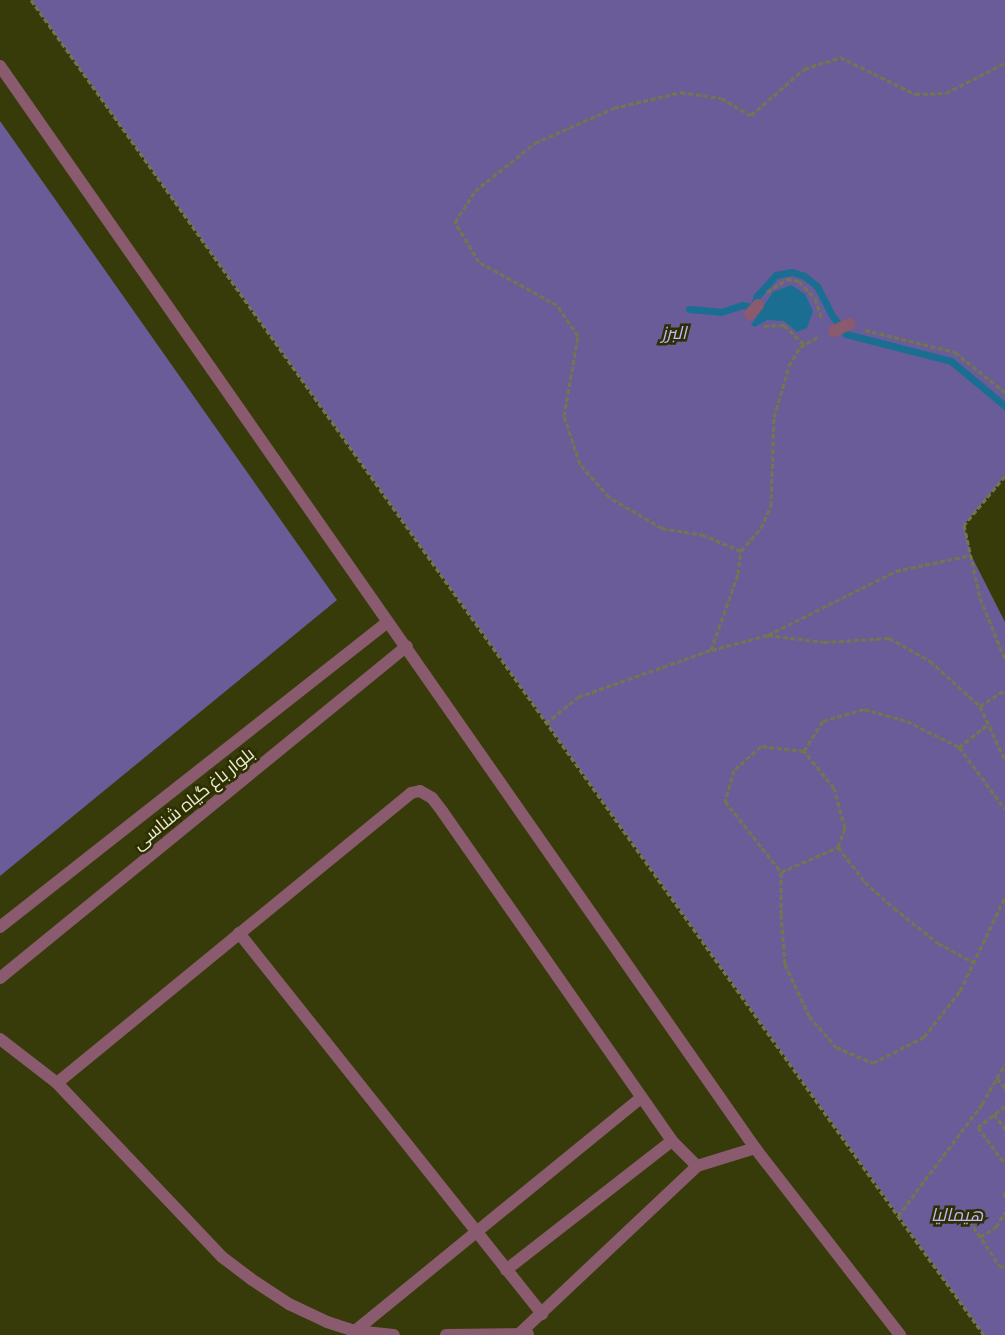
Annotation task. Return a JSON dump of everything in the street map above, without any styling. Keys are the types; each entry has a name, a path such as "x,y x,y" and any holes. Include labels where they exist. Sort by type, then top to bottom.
{"street":[{"path":"0,66 387,623 407,646 755,1148 900,1335"},
{"path":"831,332 849,324"},
{"name":"بلوار باغ گیاه شناسی","path":"0,927 387,623"},
{"name":"بلوار باغ گیاه شناسی","path":"0,978 407,646"},
{"path":"57,1083 411,793 426,793 672,1141 698,1166"},
{"path":"239,933 542,1314"},
{"path":"0,1039 57,1083 222,1257 289,1304 355,1331 394,1335"},
{"path":"355,1331 475,1231 642,1098"},
{"path":"506,1270 672,1141"},
{"path":"446,1335 525,1334 542,1314 698,1166 755,1148"}],"path":[{"path":"30,0 984,1335"},
{"path":"741,551 704,535 662,528 609,497 597,484 580,464 564,416 578,336 557,305 479,262 455,222 475,191 535,143 614,108 681,92 721,98 751,115 804,69 840,57 915,94 946,93 1005,63"},
{"path":"711,650 738,574 741,551 761,528 772,506 774,417 789,366 804,344 831,332 815,298 799,280 787,279 778,282 754,309 748,325 753,329 768,324 784,325 804,344"},
{"path":"849,324 869,332 954,352 1005,392"},
{"path":"1005,476 964,525 980,598 1005,659"},
{"path":"546,723 578,697 711,650 768,635 896,571 971,556"},
{"path":"768,635 824,642 889,638 930,661 980,706 1005,760"},
{"path":"980,706 1005,690"},
{"path":"804,751 824,720 864,709 907,721 958,747 1005,809"},
{"path":"958,747 988,724"},
{"path":"781,872 838,847 845,828 834,788 804,751 761,746 734,770 725,801 781,872 780,914 785,964 809,1016 836,1047 873,1063 924,1037 960,991 1005,897"},
{"path":"838,847 865,882 894,908 938,944 975,963"},
{"path":"898,1216 982,1104 1005,1064"},
{"path":"997,1078 1005,1088"},
{"path":"1005,1106 978,1127 1005,1164"},
{"path":"994,1114 1005,1129"},
{"path":"1004,1192 1005,1198"},
{"path":"980,1236 996,1227 1005,1212"},
{"path":"965,1214 999,1265 1005,1268"}],"green space":[{"name":"البرز","path":"31,0 1005,0 1005,476 964,525 971,555 1005,622 1005,1335 984,1335"},
{"path":"0,121 337,600 0,876"}],"water":[{"path":"791,285 805,294 813,311 807,328 797,332 784,321 767,320 755,327 751,325 773,292"}],"waterway":[{"path":"753,307 757,296 776,275 792,272 804,276 817,286 831,314 846,334 951,361 1005,406"},
{"path":"689,309 721,312 742,305 756,308"}],"park label":[{"name":"هیمالیا","path":"957,1214"}]}
